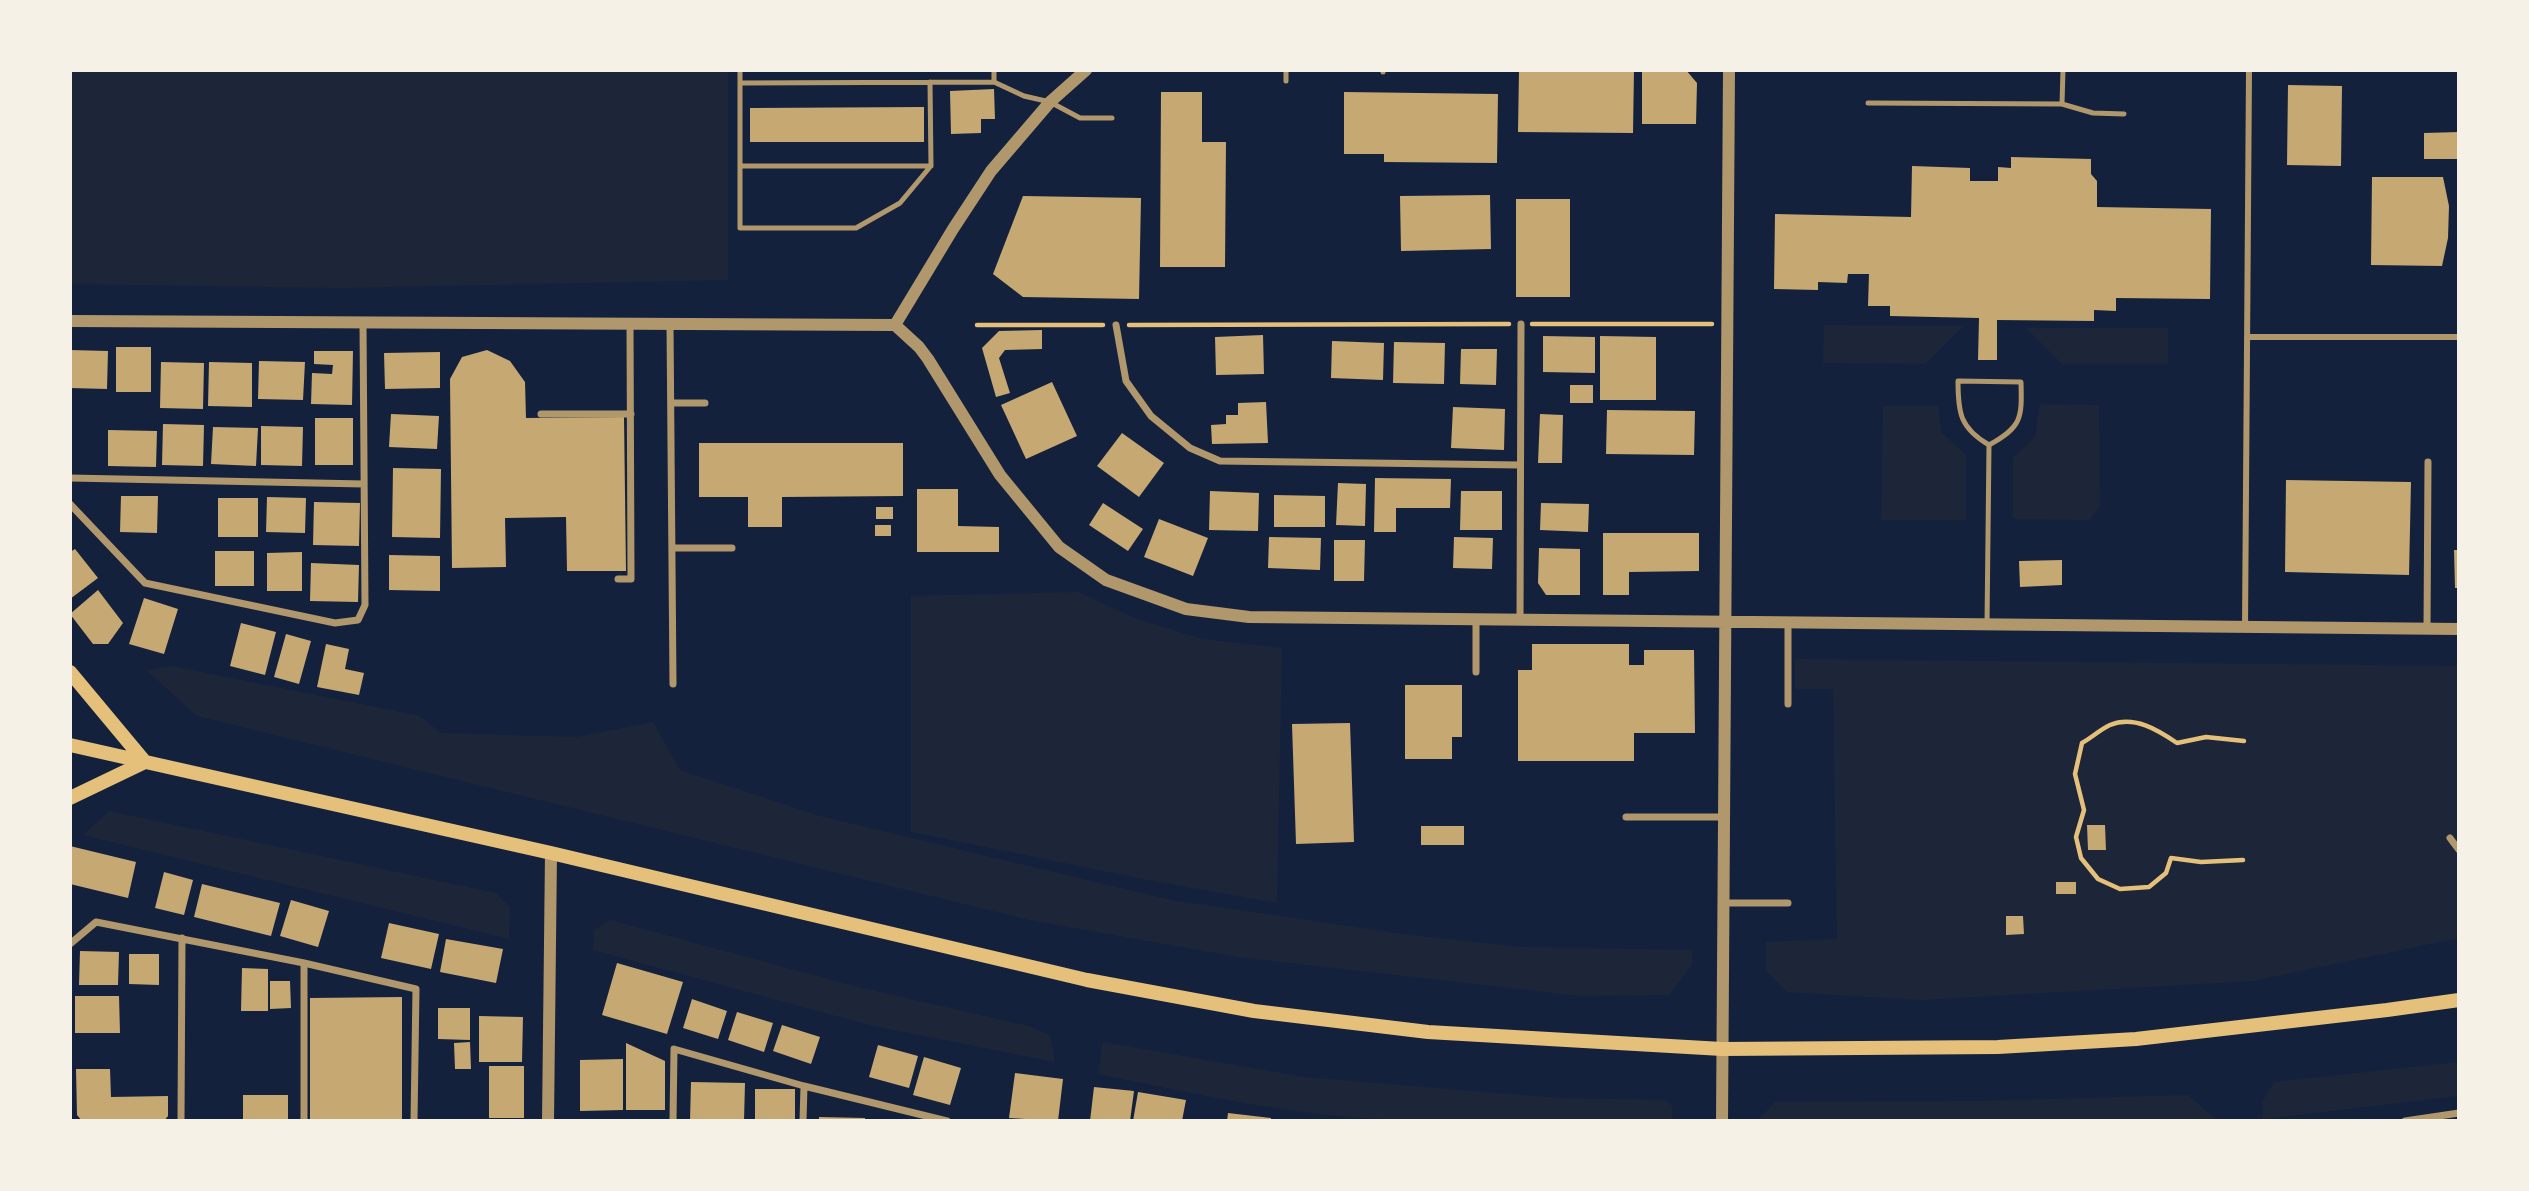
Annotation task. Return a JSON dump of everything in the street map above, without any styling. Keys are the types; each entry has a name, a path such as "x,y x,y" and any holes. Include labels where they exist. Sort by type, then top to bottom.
{"main road":[{"path":"70,672 145,762"},
{"path":"70,745 551,853 1087,980 1254,1011 1428,1032 1722,1049 1998,1047 2136,1039 2459,1000"},
{"path":"70,798 145,762"}],"street":[{"path":"895,325 991,172 1050,102 1086,70"},
{"path":"1722,1121 1729,70"},
{"path":"2245,627 2249,70"},
{"path":"70,321 895,325 929,359 1000,475 1059,547 1106,580 1186,609 1249,617 2459,629"},
{"path":"70,504 145,583 335,623 358,620 365,605 363,323"},
{"path":"618,579 631,579 631,324"},
{"path":"670,324 673,684"},
{"path":"1520,620 1521,324"},
{"path":"1116,325 1126,380 1152,416 1190,449 1220,461 1520,465"},
{"path":"2247,337 2459,337"},
{"path":"671,403 705,403"},
{"path":"541,414 631,414"},
{"path":"2427,629 2428,462"},
{"path":"70,478 364,484"},
{"path":"672,548 732,548"},
{"path":"1476,620 1476,672"},
{"path":"1788,622 1788,704"},
{"path":"1626,817 1724,817"},
{"path":"2450,838 2459,850"},
{"path":"548,1121 551,853"},
{"path":"1723,903 1788,903"},
{"path":"70,944 96,922 304,963 416,989 414,1121"},
{"path":"181,1121 182,938"},
{"path":"304,963 304,1121"},
{"path":"673,1121 674,1049 804,1086 947,1121"},
{"path":"803,1121 804,1086"},
{"path":"2405,1121 2459,1113"}],"lane":[{"path":"740,70 740,228 856,228 900,203 931,166 930,82"},
{"path":"994,70 994,82"},
{"path":"1286,70 1286,81"},
{"path":"2062,104 2063,70"},
{"path":"740,83 994,82 1024,96 1050,102 1080,118 1112,118"},
{"path":"1868,103 2062,104 2093,113 2124,114"},
{"path":"740,166 931,166"},
{"path":"1958,381 2021,382 2019,420 2010,434 1989,445 1973,436 1961,419 1958,381"},
{"path":"1987,624 1989,445"}],"path":[{"path":"977,325 1727,324"},
{"path":"2243,860 2201,862 2171,858 2166,873 2149,887 2120,889 2098,879 2081,858 2076,837 2084,810 2075,774 2082,743 2111,724 2137,723 2154,728 2177,743 2206,737 2244,741"}],"shaded area":[{"path":"70,70 728,70 728,280 339,288 70,284"},
{"path":"1824,325 1963,326 1925,364 1823,363"},
{"path":"2026,328 2168,328 2168,364 2062,364"},
{"path":"2040,404 2099,405 2100,505 2090,520 2013,519 2013,458 2035,437"},
{"path":"1883,406 1938,406 1941,432 1966,455 1966,520 1881,520"},
{"path":"1078,592 1137,619 1203,639 1282,648 1277,903 911,832 911,596"},
{"path":"1795,659 2459,666 2459,938 2253,981 1921,1000 1787,992 1766,970 1766,942 1837,939 1833,689 1795,689"},
{"path":"172,666 420,716 441,733 576,737 653,722 680,770 820,816 1171,900 1410,935 1522,947 1692,950 1692,965 1669,995 1580,996 1238,957 1029,920 197,716 146,670"},
{"path":"109,811 496,893 510,907 509,939 83,835"},
{"path":"610,920 858,987 1029,1026 1050,1035 1055,1062 869,1025 593,950 594,930"},
{"path":"1103,1042 1304,1077 1558,1098 1665,1100 1672,1106 1672,1121 1463,1122 1308,1113 1098,1074"},
{"path":"2459,1062 2459,1096 2263,1119 2262,1102 2274,1082"},
{"path":"2188,1095 2214,1118 2214,1121 1759,1119 1775,1102 1982,1101"}],"building":[{"path":"1519,70 1634,70 1633,133 1518,132"},
{"path":"1642,70 1686,70 1697,83 1696,124 1642,124"},
{"path":"2288,85 2342,86 2341,166 2287,165"},
{"path":"994,89 995,119 981,119 981,133 951,134 950,91"},
{"path":"1161,92 1202,92 1202,142 1226,142 1225,267 1160,267"},
{"path":"1344,92 1498,94 1497,163 1384,162 1384,154 1344,154"},
{"path":"924,107 924,142 750,142 750,108"},
{"path":"2459,132 2459,159 2424,159 2424,133"},
{"path":"2011,157 2091,159 2091,174 2097,181 2097,207 2211,209 2210,299 2116,298 2116,311 2094,310 2094,321 1997,320 1997,360 1978,360 1979,318 1890,316 1890,306 1868,306 1869,274 1848,274 1847,283 1818,282 1818,290 1774,289 1775,214 1911,217 1912,166 1970,168 1970,181 1998,181 1998,167 2011,168"},
{"path":"2372,177 2443,177 2449,206 2448,238 2442,266 2371,265"},
{"path":"1490,195 1491,249 1401,251 1400,196"},
{"path":"1023,196 1141,198 1139,299 1023,297 993,274"},
{"path":"1516,199 1570,199 1570,297 1516,297"},
{"path":"1042,330 1042,349 1005,350 999,358 1010,393 996,397 982,348 999,331"},
{"path":"1263,335 1264,374 1216,375 1215,337"},
{"path":"1543,336 1595,337 1595,373 1543,372"},
{"path":"1600,336 1656,337 1656,400 1600,400"},
{"path":"1332,341 1384,343 1383,380 1331,378"},
{"path":"1394,342 1445,343 1444,384 1393,383"},
{"path":"116,347 151,347 151,392 116,392"},
{"path":"1461,349 1497,349 1496,385 1460,384"},
{"path":"70,350 108,351 107,389 70,388"},
{"path":"487,350 510,361 525,382 526,418 624,417 626,571 567,571 566,517 505,518 506,567 452,568 450,379 462,357"},
{"path":"314,351 353,351 352,405 311,404 312,373 332,374 333,365 314,364"},
{"path":"440,352 440,388 385,389 384,353"},
{"path":"259,361 305,362 303,400 258,399"},
{"path":"161,362 204,363 203,409 160,408"},
{"path":"209,362 252,363 252,407 208,406"},
{"path":"1052,382 1077,436 1026,459 1001,405"},
{"path":"1570,385 1593,385 1593,403 1570,403"},
{"path":"1266,402 1268,443 1212,444 1211,425 1226,424 1226,415 1238,415 1238,403"},
{"path":"1453,407 1505,409 1504,450 1451,448"},
{"path":"1607,410 1695,411 1694,455 1606,454"},
{"path":"391,414 439,416 437,449 389,447"},
{"path":"1540,414 1563,415 1562,463 1538,463"},
{"path":"315,418 353,418 353,465 315,465"},
{"path":"163,424 204,425 203,466 162,465"},
{"path":"261,426 303,427 302,466 261,465"},
{"path":"213,427 258,428 256,466 211,464"},
{"path":"108,430 157,431 156,467 108,466"},
{"path":"1122,433 1164,463 1139,497 1097,466"},
{"path":"699,443 903,443 903,496 782,497 782,527 748,527 748,497 699,497"},
{"path":"393,468 441,469 440,538 392,537"},
{"path":"1375,478 1451,479 1450,508 1396,508 1396,532 1374,532"},
{"path":"2286,480 2411,482 2409,575 2285,572"},
{"path":"1338,483 1366,484 1365,526 1336,525"},
{"path":"917,489 958,489 958,526 999,527 999,552 917,552"},
{"path":"1210,491 1259,493 1258,531 1209,530"},
{"path":"1461,491 1502,491 1502,530 1460,530"},
{"path":"1274,495 1325,496 1325,527 1274,527"},
{"path":"121,496 158,496 157,533 120,532"},
{"path":"267,497 306,498 305,533 266,532"},
{"path":"218,498 258,498 258,537 218,537"},
{"path":"314,502 360,503 359,546 313,545"},
{"path":"1103,503 1143,529 1128,551 1089,525"},
{"path":"1541,503 1589,504 1588,532 1540,530"},
{"path":"876,507 893,507 893,519 876,519"},
{"path":"1159,519 1208,538 1193,576 1144,557"},
{"path":"875,525 891,525 891,536 875,536"},
{"path":"1603,533 1699,533 1699,571 1629,572 1629,595 1603,595"},
{"path":"1269,537 1321,538 1320,570 1268,568"},
{"path":"1454,537 1493,538 1492,569 1453,568"},
{"path":"1334,540 1365,540 1364,581 1334,581"},
{"path":"1539,548 1580,549 1580,595 1546,595 1538,583"},
{"path":"75,549 98,578 70,599 70,552"},
{"path":"2454,550 2459,550 2459,588 2455,588"},
{"path":"215,551 254,551 254,586 215,586"},
{"path":"302,552 302,591 267,591 267,553"},
{"path":"389,555 440,556 440,591 389,590"},
{"path":"2062,560 2062,585 2020,587 2019,561"},
{"path":"311,563 359,565 358,602 310,601"},
{"path":"98,590 123,623 108,644 93,644 70,614"},
{"path":"144,598 178,609 164,654 129,644"},
{"path":"241,623 276,632 265,675 230,666"},
{"path":"286,634 311,641 299,684 274,677"},
{"path":"326,644 349,649 345,669 364,673 359,695 317,687"},
{"path":"1532,644 1629,644 1629,665 1644,665 1644,650 1694,650 1695,733 1634,733 1634,761 1518,761 1518,670 1532,670"},
{"path":"1405,685 1462,685 1462,737 1452,737 1452,759 1405,759"},
{"path":"1350,723 1354,842 1296,844 1292,724"},
{"path":"2087,825 2105,825 2106,850 2088,850"},
{"path":"1421,826 1464,826 1464,845 1421,845"},
{"path":"70,846 136,862 128,898 70,884"},
{"path":"164,872 193,880 184,915 155,908"},
{"path":"2056,882 2076,882 2076,894 2056,894"},
{"path":"202,884 280,903 271,936 194,917"},
{"path":"291,900 329,911 318,947 280,936"},
{"path":"2006,916 2023,916 2024,934 2006,935"},
{"path":"389,923 439,934 431,969 381,958"},
{"path":"446,939 503,949 496,983 440,972"},
{"path":"80,951 119,952 118,985 79,985"},
{"path":"129,954 159,954 159,985 129,984"},
{"path":"617,963 683,982 667,1034 602,1015"},
{"path":"242,968 268,969 268,1011 241,1011"},
{"path":"270,981 290,981 291,1008 270,1009"},
{"path":"75,996 119,996 120,1033 75,1033"},
{"path":"402,997 402,1121 310,1121 310,998"},
{"path":"692,999 727,1011 718,1039 683,1028"},
{"path":"438,1008 470,1008 470,1040 438,1039"},
{"path":"737,1012 773,1023 764,1052 728,1040"},
{"path":"479,1016 523,1017 522,1062 479,1062"},
{"path":"782,1025 820,1037 811,1064 773,1051"},
{"path":"470,1042 471,1069 455,1069 454,1043"},
{"path":"626,1043 665,1061 665,1110 626,1110"},
{"path":"878,1045 918,1056 909,1088 869,1077"},
{"path":"924,1057 961,1068 950,1105 913,1095"},
{"path":"623,1059 623,1110 580,1111 580,1060"},
{"path":"489,1066 524,1066 524,1118 489,1118"},
{"path":"76,1069 110,1069 111,1097 168,1096 168,1116 164,1121 82,1121 77,1115"},
{"path":"1015,1073 1063,1079 1058,1121 1009,1118"},
{"path":"691,1082 745,1083 744,1121 690,1121"},
{"path":"1094,1087 1134,1091 1130,1121 1090,1121"},
{"path":"755,1089 795,1089 795,1121 755,1121"},
{"path":"1138,1092 1186,1100 1182,1121 1133,1121"},
{"path":"243,1095 288,1095 288,1121 243,1121"},
{"path":"1228,1113 1271,1118 1271,1121 1227,1121"},
{"path":"819,1117 865,1118 865,1121 819,1121"}]}
